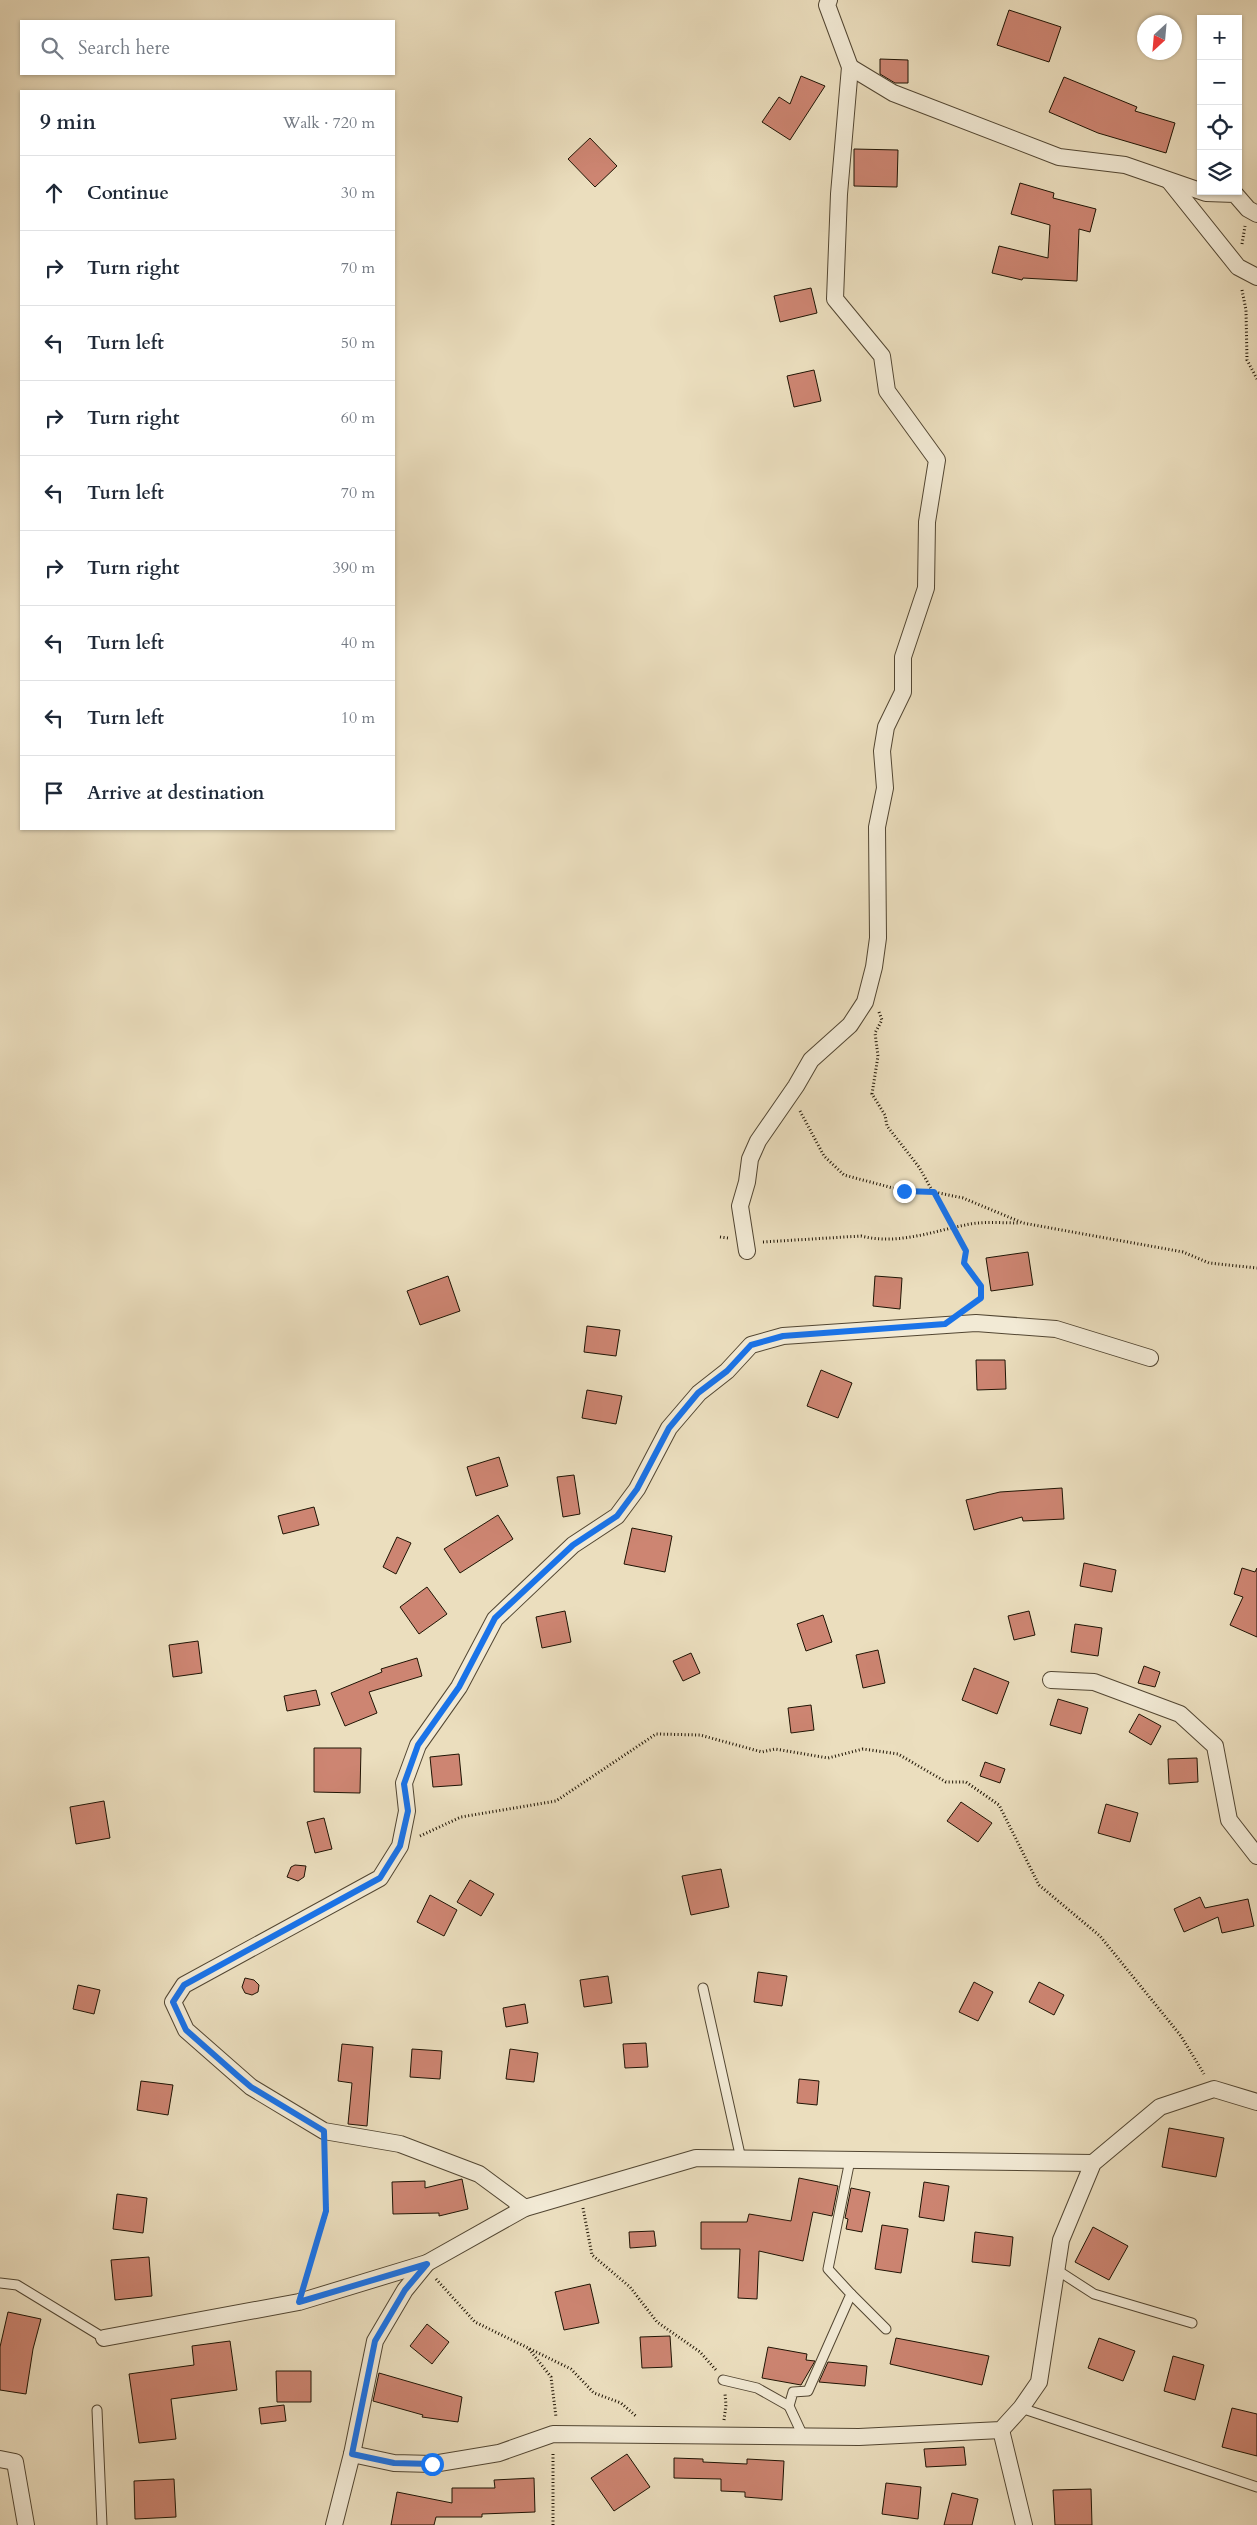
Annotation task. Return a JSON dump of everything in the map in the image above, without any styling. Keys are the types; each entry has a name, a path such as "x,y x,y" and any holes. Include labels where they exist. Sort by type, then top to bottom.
{"street":[{"path":"745,1246 740,1206 747,1182 750,1159 758,1141 796,1086 811,1060 850,1025 865,1002 874,967 878,938 877,827 885,788 882,751 886,728 903,692 903,656 926,588 927,522 937,460 887,392 882,356 835,299 839,194 850,67 827,6 829,0"},
{"path":"850,67 893,93 1059,157 1125,165 1206,194 1235,194 1253,211"},
{"path":"1170,182 1238,267 1257,277"},
{"path":"525,2208 479,2174 400,2144 324,2131 244,2080 186,2030 173,2002 184,1985 380,1878 400,1846 408,1811 404,1784 418,1745 459,1687 495,1618 573,1545 617,1516 637,1489 669,1428 698,1393 727,1371 751,1345 775,1339 867,1329 976,1323 1056,1329 1150,1358"},
{"path":"1050,1680 1094,1682 1180,1714 1215,1746 1229,1820 1257,1856"},
{"path":"352,2454 394,2463 432,2464 498,2453 553,2434 859,2437 1001,2430 1021,2408 1040,2382 1061,2240 1093,2163 1160,2107 1214,2089 1257,2102"},
{"path":"104,2338 299,2302 427,2264 525,2208 696,2158 1093,2163"},
{"path":"334,2525 352,2454 375,2341 405,2290 427,2264"},
{"path":"1001,2430 1024,2525"},
{"path":"0,2459 15,2462 26,2525"}],"lane":[{"path":"703,1988 741,2159"},
{"path":"850,2160 828,2269 886,2328"},
{"path":"1057,2270 1094,2294 1192,2323"},
{"path":"0,2283 17,2285 104,2338"},
{"path":"788,2406 793,2392 808,2392 851,2294"},
{"path":"723,2380 757,2388 788,2406 803,2436"},
{"path":"1021,2408 1257,2486"},
{"path":"98,2410 102,2525"}],"path":[{"path":"1253,211 1238,267 1246,310 1247,360 1257,379"},
{"path":"877,1007 882,1020 875,1033 878,1056 872,1094 885,1115 887,1126 919,1167 934,1192 966,1251 964,1263 981,1286 981,1298 945,1324"},
{"path":"796,1086 800,1110 824,1156 844,1175 904,1191 934,1192 963,1198 1023,1223"},
{"path":"720,1236 745,1246 861,1236 872,1239 916,1237 967,1224 1023,1223 1183,1252 1209,1264 1257,1268"},
{"path":"400,1846 461,1817 556,1801 656,1734 700,1735 762,1752 775,1749 828,1758 863,1749 898,1754 946,1782 966,1782 999,1805 1039,1885 1100,1936 1181,2036 1214,2089"},
{"path":"299,2302 326,2211 324,2131"},
{"path":"580,2192 592,2255 630,2287 657,2322 700,2352 723,2380 726,2404 721,2435"},
{"path":"427,2264 437,2281 475,2322 571,2369 594,2393 621,2403 656,2435"},
{"path":"528,2348 551,2377 556,2410 553,2434 552,2525"}],"building":[{"path":"1009,10 1061,27 1049,62 997,45"},
{"path":"880,59 908,60 908,83 895,83 880,74"},
{"path":"801,76 825,86 790,140 762,122 779,97 790,104"},
{"path":"1064,77 1137,107 1135,111 1175,123 1166,153 1098,133 1049,112"},
{"path":"590,138 617,166 595,187 568,159"},
{"path":"854,149 898,150 897,187 854,186"},
{"path":"1020,183 1054,193 1053,198 1096,209 1090,232 1079,229 1077,281 1023,278 1022,280 992,273 999,246 1048,258 1050,225 1011,214"},
{"path":"811,288 817,313 780,322 774,296"},
{"path":"814,370 821,401 794,407 787,376"},
{"path":"1028,1252 1033,1285 991,1291 986,1258"},
{"path":"448,1276 460,1311 420,1325 407,1291"},
{"path":"875,1276 902,1278 900,1309 873,1306"},
{"path":"587,1326 620,1330 616,1356 584,1352"},
{"path":"976,1360 1005,1360 1006,1389 977,1390"},
{"path":"821,1370 852,1383 838,1418 807,1406"},
{"path":"587,1390 622,1396 616,1424 582,1418"},
{"path":"499,1457 508,1486 476,1496 467,1467"},
{"path":"574,1475 580,1514 563,1517 557,1477"},
{"path":"1062,1488 1064,1519 1023,1521 1022,1517 974,1530 966,1500 1000,1492"},
{"path":"314,1507 319,1525 283,1534 278,1516"},
{"path":"498,1515 513,1539 460,1573 444,1549"},
{"path":"632,1528 672,1536 665,1572 624,1564"},
{"path":"397,1537 411,1543 396,1574 383,1567"},
{"path":"1084,1563 1116,1570 1112,1592 1080,1586"},
{"path":"1242,1568 1255,1572 1257,1568 1257,1637 1230,1625 1243,1597 1234,1594"},
{"path":"427,1587 447,1614 419,1634 400,1607"},
{"path":"565,1611 571,1642 542,1648 536,1617"},
{"path":"1029,1611 1035,1635 1014,1640 1008,1616"},
{"path":"823,1615 832,1642 806,1651 797,1624"},
{"path":"1075,1624 1102,1628 1098,1656 1071,1652"},
{"path":"198,1641 202,1673 173,1677 169,1645"},
{"path":"878,1650 885,1683 863,1688 856,1655"},
{"path":"691,1653 700,1673 683,1681 673,1661"},
{"path":"417,1658 422,1676 369,1692 377,1713 345,1726 331,1693 382,1672 381,1669"},
{"path":"1144,1666 1160,1672 1155,1687 1138,1683"},
{"path":"974,1668 1009,1682 997,1714 962,1700"},
{"path":"316,1690 320,1705 287,1711 284,1696"},
{"path":"1058,1699 1088,1708 1081,1734 1050,1725"},
{"path":"811,1705 814,1730 791,1733 788,1708"},
{"path":"1139,1714 1161,1726 1151,1745 1129,1732"},
{"path":"314,1748 361,1748 360,1793 314,1792"},
{"path":"459,1754 462,1785 433,1787 430,1757"},
{"path":"1197,1758 1198,1782 1169,1784 1168,1759"},
{"path":"985,1762 1005,1769 1000,1783 980,1776"},
{"path":"104,1801 110,1838 76,1844 70,1807"},
{"path":"961,1802 992,1823 978,1842 947,1821"},
{"path":"1106,1804 1138,1813 1130,1842 1098,1833"},
{"path":"324,1818 332,1849 315,1853 307,1822"},
{"path":"295,1865 306,1866 304,1877 298,1881 287,1877 291,1867"},
{"path":"721,1869 729,1907 691,1915 682,1876"},
{"path":"470,1880 494,1894 481,1916 457,1902"},
{"path":"430,1895 457,1910 444,1936 417,1922"},
{"path":"1200,1897 1205,1908 1248,1899 1254,1926 1222,1933 1218,1917 1184,1932 1174,1909"},
{"path":"758,1972 787,1976 782,2006 754,2002"},
{"path":"608,1976 612,2003 584,2007 580,1980"},
{"path":"245,1978 254,1980 259,1985 258,1992 252,1995 245,1993 242,1987"},
{"path":"974,1982 993,1992 978,2021 959,2012"},
{"path":"1039,1982 1064,1995 1054,2015 1029,2002"},
{"path":"78,1985 100,1990 94,2014 73,2009"},
{"path":"525,2004 528,2023 506,2027 503,2008"},
{"path":"646,2043 648,2067 625,2068 623,2044"},
{"path":"342,2044 373,2047 367,2126 348,2124 352,2083 338,2081"},
{"path":"412,2049 442,2051 440,2079 410,2077"},
{"path":"510,2049 538,2053 534,2082 506,2079"},
{"path":"799,2079 819,2081 817,2105 797,2103"},
{"path":"141,2081 173,2085 168,2115 137,2110"},
{"path":"1169,2128 1224,2138 1216,2177 1162,2167"},
{"path":"799,2178 838,2186 832,2216 813,2212 803,2261 759,2251 757,2299 738,2298 740,2249 701,2249 701,2222 747,2222 749,2214 791,2221"},
{"path":"462,2179 468,2209 439,2216 439,2213 393,2214 392,2182 425,2181 425,2188"},
{"path":"924,2182 949,2186 944,2221 919,2217"},
{"path":"851,2188 870,2192 862,2232 846,2229 848,2219 845,2218"},
{"path":"117,2194 147,2198 143,2233 113,2229"},
{"path":"882,2225 908,2229 901,2273 875,2269"},
{"path":"1093,2227 1128,2246 1109,2280 1075,2262"},
{"path":"654,2231 656,2246 630,2248 629,2232"},
{"path":"975,2232 1013,2237 1010,2266 972,2262"},
{"path":"149,2257 152,2296 115,2300 111,2260"},
{"path":"590,2284 599,2323 564,2330 555,2292"},
{"path":"8,2312 41,2319 33,2349 26,2394 0,2390 0,2347"},
{"path":"427,2324 449,2342 432,2364 410,2346"},
{"path":"670,2336 672,2367 642,2368 640,2337"},
{"path":"896,2338 989,2356 982,2385 890,2364"},
{"path":"1099,2338 1135,2351 1123,2381 1088,2368"},
{"path":"230,2341 237,2390 171,2399 176,2439 139,2443 129,2374 194,2365 192,2346"},
{"path":"768,2347 807,2354 806,2360 815,2361 801,2385 762,2378"},
{"path":"1173,2356 1204,2365 1195,2400 1164,2391"},
{"path":"828,2362 867,2366 865,2386 819,2382"},
{"path":"276,2371 311,2371 311,2402 277,2402"},
{"path":"379,2373 462,2397 458,2422 422,2417 423,2415 373,2401"},
{"path":"284,2405 286,2421 261,2424 259,2408"},
{"path":"1232,2408 1257,2414 1257,2456 1222,2447"},
{"path":"964,2447 966,2465 926,2467 924,2449"},
{"path":"627,2454 650,2487 614,2511 591,2478"},
{"path":"674,2458 703,2459 703,2462 747,2464 747,2459 784,2461 782,2500 745,2497 745,2492 721,2491 721,2479 674,2478"},
{"path":"534,2478 535,2512 482,2514 482,2517 436,2517 434,2525 391,2525 397,2492 452,2503 452,2488 495,2488 494,2480"},
{"path":"174,2479 176,2517 135,2519 134,2481"},
{"path":"886,2483 921,2487 918,2519 882,2514"},
{"path":"1091,2489 1092,2525 1055,2525 1053,2490"},
{"path":"952,2493 978,2499 972,2525 944,2525"}],"route":[{"path":"432,2464 394,2463 352,2454 375,2341 405,2290 427,2264 299,2302 326,2211 324,2131 251,2087 238,2076 186,2030 173,2002 184,1985 380,1878 400,1846 408,1811 404,1784 418,1745 459,1687 495,1618 573,1545 617,1516 637,1489 669,1428 698,1393 727,1371 751,1345 783,1336 945,1324 981,1298 981,1286 964,1263 966,1251 934,1192 904,1191"}]}
